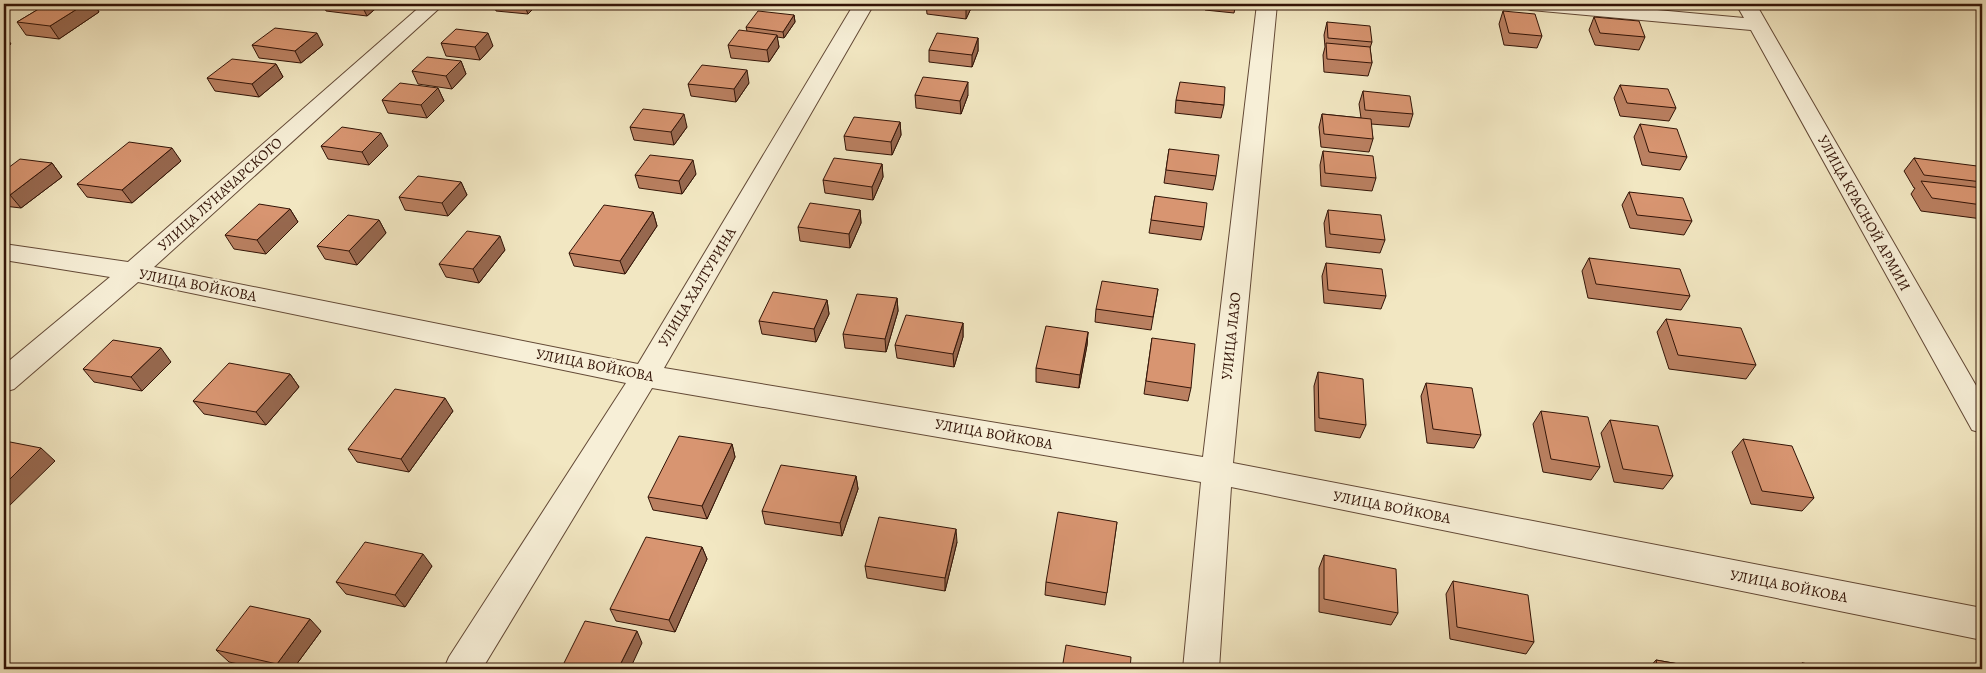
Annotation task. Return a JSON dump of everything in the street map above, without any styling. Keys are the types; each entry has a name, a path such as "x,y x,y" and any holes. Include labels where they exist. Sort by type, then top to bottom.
{"street":[{"name":"УЛИЦА ЛУНАЧАРСКОГО","path":"4,381 133,272 434,4"},
{"name":"УЛИЦА ХАЛТУРИНА","path":"462,669 645,376 864,4"},
{"name":"УЛИЦА ЛАЗО","path":"1202,669 1217,472 1267,4"},
{"path":"1531,4 1758,25"},
{"name":"УЛИЦА КРАСНОЙ АРМИИ","path":"1746,4 1982,422"},
{"name":"УЛИЦА ВОЙКОВА","path":"4,252 133,272 645,376 1217,472 1982,624"}],"building":[{"path":"47,4 85,4 50,26 17,22"},
{"path":"942,4 967,4 966,6"},
{"path":"758,11 794,15 783,32 746,27"},
{"path":"1503,11 1535,14 1542,36 1509,33"},
{"path":"1594,17 1639,21 1645,37 1600,33"},
{"path":"1327,22 1370,26 1372,42 1328,38"},
{"path":"275,28 317,33 295,51 252,45"},
{"path":"456,29 488,33 475,47 441,43"},
{"path":"739,30 777,35 767,50 728,45"},
{"path":"937,33 978,38 972,55 929,50"},
{"path":"1326,43 1370,47 1372,63 1327,59"},
{"path":"427,57 461,61 446,76 412,71"},
{"path":"232,59 276,64 252,84 207,78"},
{"path":"702,65 747,70 734,89 688,84"},
{"path":"923,77 968,82 960,101 915,95"},
{"path":"1180,82 1225,87 1224,105 1176,100"},
{"path":"400,83 438,88 421,105 382,100"},
{"path":"1620,85 1668,89 1676,108 1627,103"},
{"path":"1363,91 1410,96 1413,114 1365,110"},
{"path":"643,109 684,114 671,132 630,127"},
{"path":"1322,114 1371,119 1373,139 1324,134"},
{"path":"854,117 900,122 891,142 844,136"},
{"path":"1640,124 1677,129 1687,157 1649,152"},
{"path":"342,127 381,133 362,152 321,146"},
{"path":"129,142 172,148 122,190 77,184"},
{"path":"1169,149 1219,155 1216,176 1166,170"},
{"path":"1323,151 1373,156 1376,178 1325,173"},
{"path":"650,155 693,160 679,181 635,175"},
{"path":"834,158 882,164 872,187 823,180"},
{"path":"1914,158 1977,166 1982,174 1982,182 1924,175"},
{"path":"20,159 52,163 10,195 4,194 4,171"},
{"path":"418,176 461,182 442,203 399,197"},
{"path":"1921,181 1982,188 1982,205 1932,198"},
{"path":"1629,192 1683,198 1692,221 1637,215"},
{"path":"1155,196 1207,203 1204,227 1151,220"},
{"path":"810,203 860,210 849,234 798,227"},
{"path":"259,204 290,209 257,240 225,235"},
{"path":"604,205 653,212 620,261 569,253"},
{"path":"1328,210 1381,215 1385,240 1330,234"},
{"path":"348,215 379,220 349,251 317,246"},
{"path":"467,231 500,236 473,269 439,264"},
{"path":"1589,258 1680,269 1690,296 1596,284"},
{"path":"1326,263 1382,269 1386,296 1328,290"},
{"path":"1102,281 1158,289 1153,317 1096,309"},
{"path":"773,292 827,300 814,329 759,321"},
{"path":"857,294 897,298 885,339 843,334"},
{"path":"906,315 963,323 953,354 895,345"},
{"path":"1666,319 1741,328 1756,365 1678,355"},
{"path":"1046,326 1088,332 1080,375 1036,368"},
{"path":"1152,338 1195,344 1191,388 1146,381"},
{"path":"113,340 161,348 131,377 83,369"},
{"path":"229,363 290,374 256,412 193,401"},
{"path":"1318,372 1363,379 1366,425 1319,418"},
{"path":"1426,383 1472,388 1481,435 1433,429"},
{"path":"395,389 445,398 401,459 348,449"},
{"path":"1541,411 1588,417 1600,467 1551,459"},
{"path":"1610,420 1658,426 1673,476 1623,469"},
{"path":"679,436 732,444 702,506 648,497"},
{"path":"1743,439 1792,446 1814,498 1762,491"},
{"path":"4,442 41,448 4,485"},
{"path":"781,465 856,476 840,523 762,511"},
{"path":"1058,512 1117,522 1107,593 1046,582"},
{"path":"879,517 956,529 945,578 865,566"},
{"path":"646,537 702,547 669,620 610,609"},
{"path":"365,542 423,554 395,595 336,582"},
{"path":"1324,555 1396,569 1398,613 1324,599"},
{"path":"1453,581 1528,595 1534,642 1457,627"},
{"path":"250,606 310,619 277,664 216,650"},
{"path":"585,621 637,631 618,669 561,669"},
{"path":"1066,645 1131,657 1130,669 1062,669"},
{"path":"1656,660 1707,669 1658,669"},
{"path":"1802,663 1840,669 1804,669"}]}
